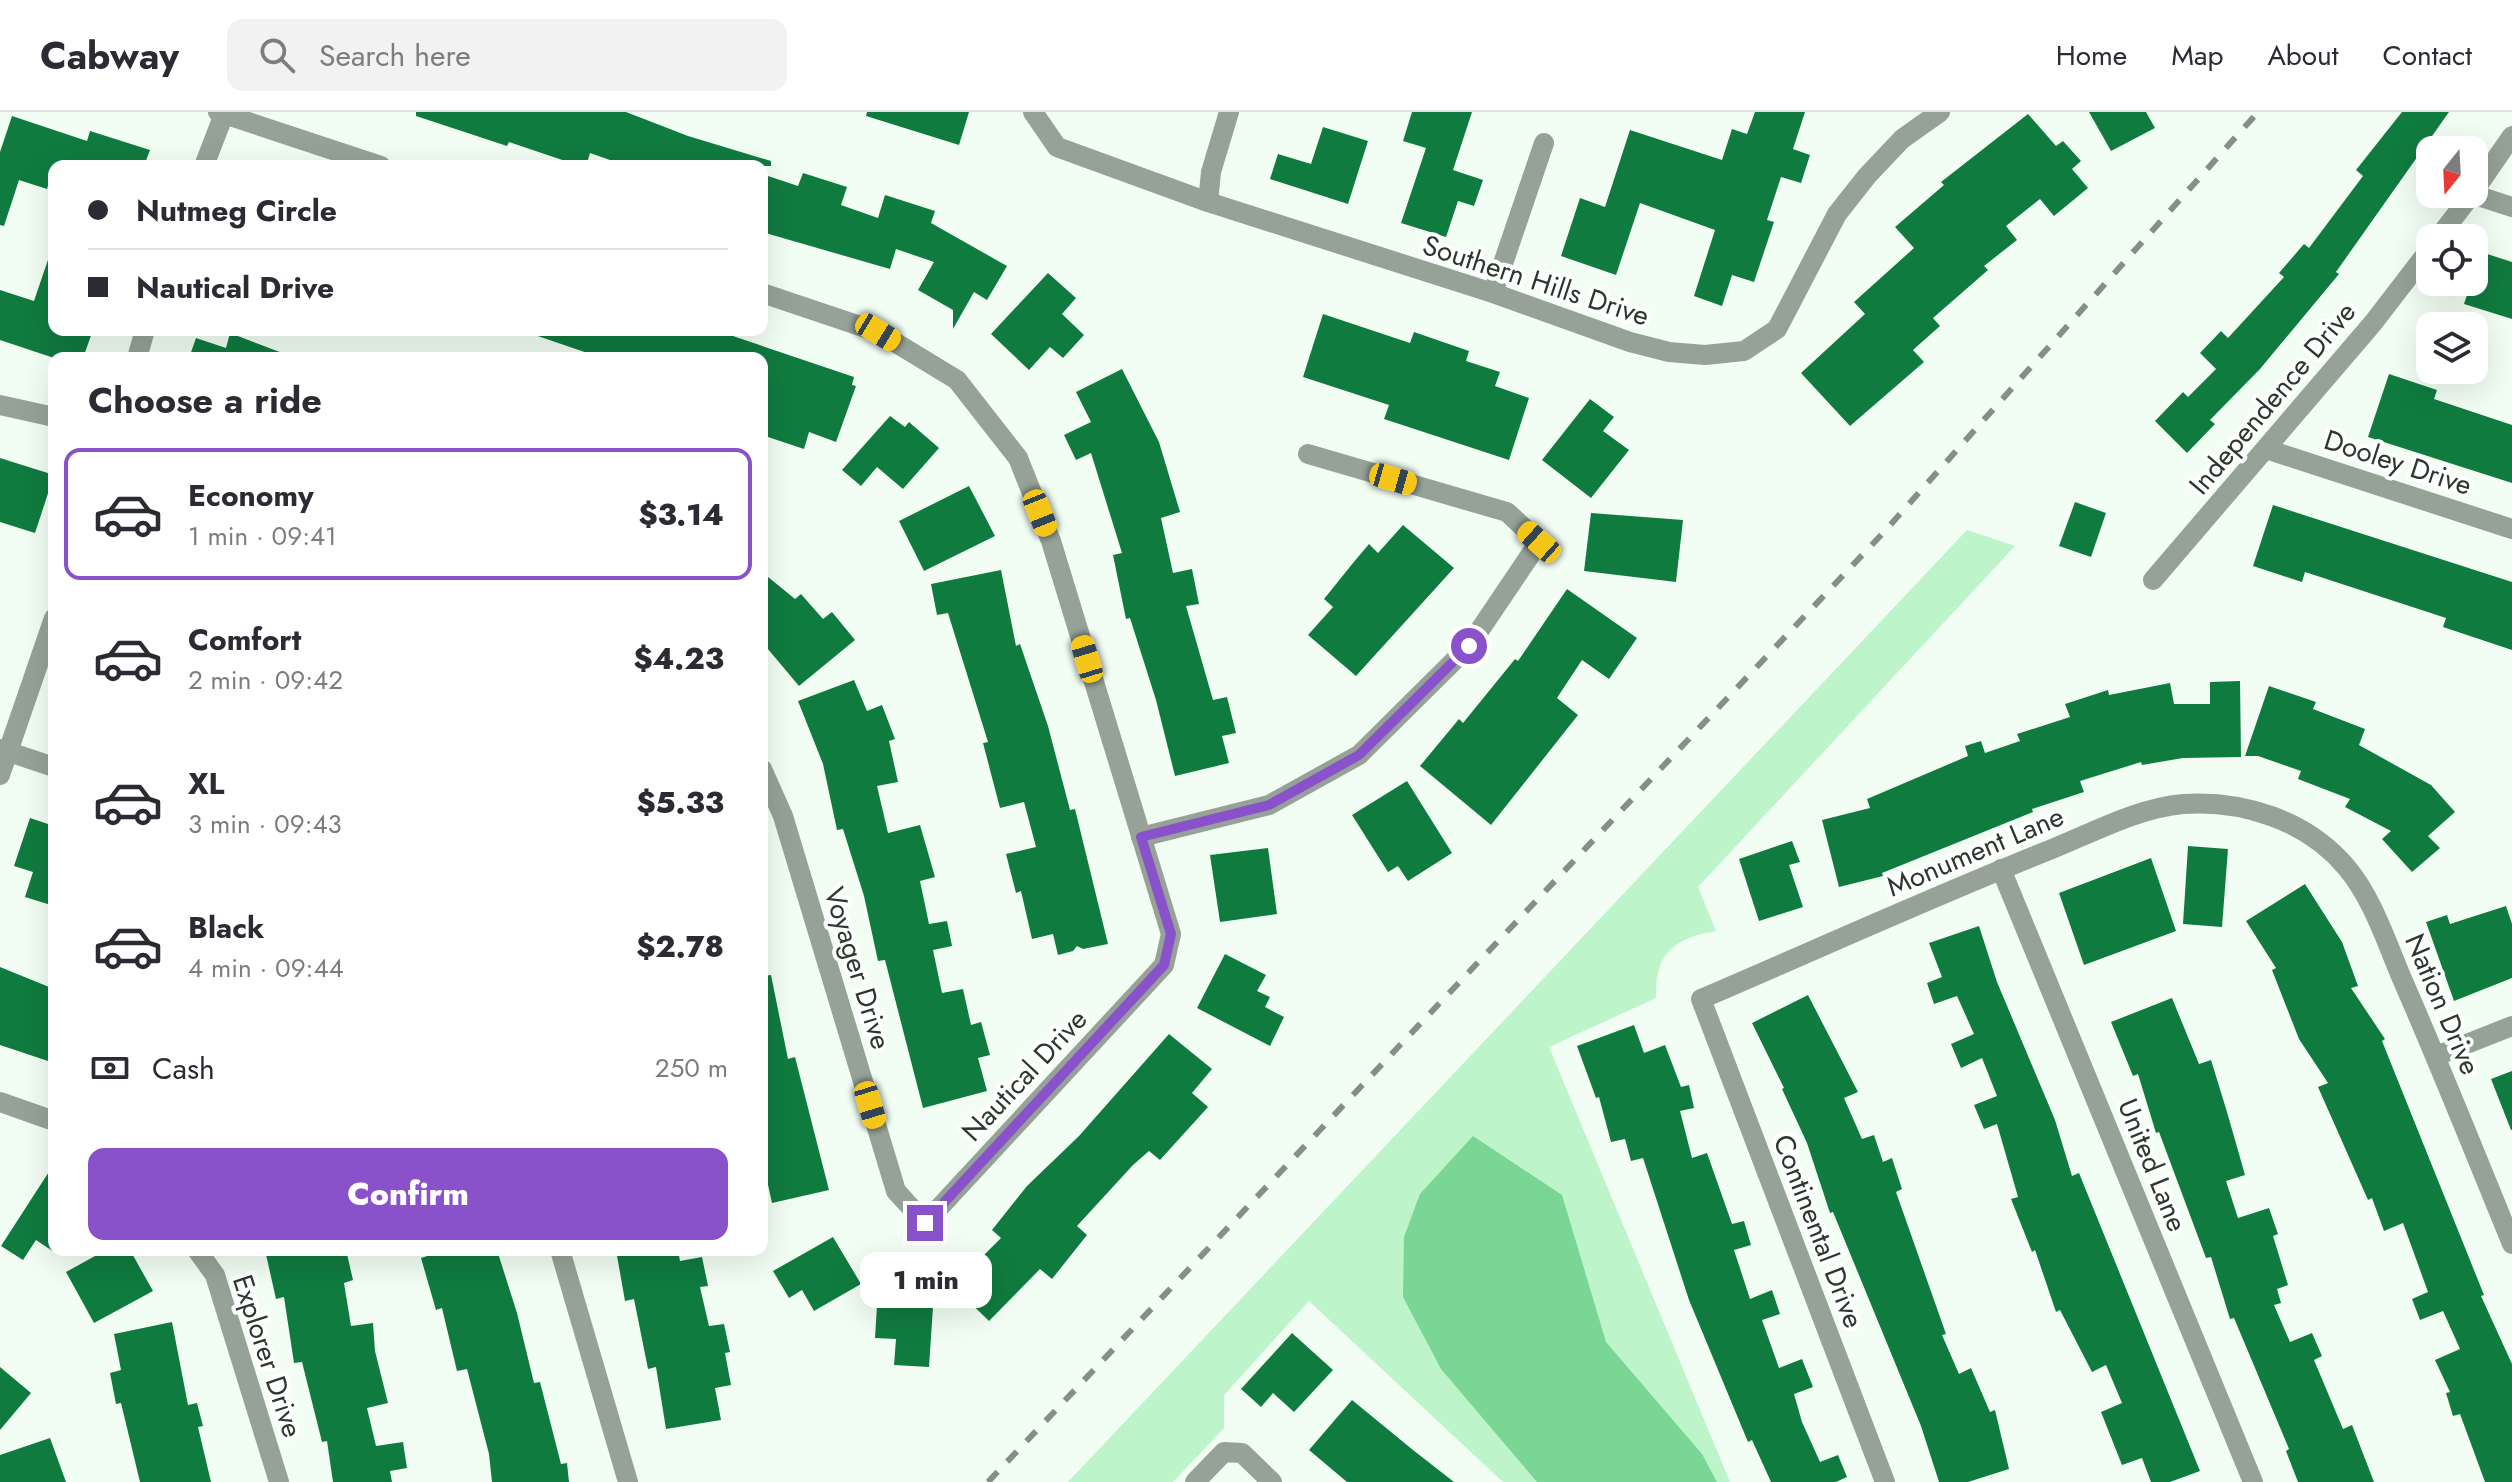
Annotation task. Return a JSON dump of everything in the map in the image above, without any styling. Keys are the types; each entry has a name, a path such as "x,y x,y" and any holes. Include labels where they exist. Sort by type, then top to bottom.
{"street":[{"name":"Southern Hills Drive","path":"1033,112 1057,147 1208,202 1669,352 1705,355 1744,351 1777,329 1837,214 1902,139 1940,112"},
{"path":"1208,202 1211,172 1229,112"},
{"path":"206,160 221,113 363,160"},
{"path":"2488,171 2512,136"},
{"path":"1493,293 1544,143"},
{"path":"2488,198 2512,207"},
{"path":"2449,224 2461,208"},
{"name":"Independence Drive","path":"2153,580 2373,323 2416,267"},
{"path":"768,295 878,332 957,380 1018,458 1051,541 1141,837 1269,805 1359,755 1469,646 1539,542 1507,512 1308,454"},
{"path":"0,405 48,416"},
{"name":"Dooley Drive","path":"2266,449 2512,529"},
{"path":"0,775 4,750 48,634"},
{"path":"4,750 48,765"},
{"name":"Voyager Drive","path":"768,782 783,816 896,1191 925,1223"},
{"name":"Monument Lane","path":"1701,999 2001,869 2148,811 2180,804 2211,803 2279,818"},
{"name":"Nation Drive","path":"2279,818 2315,839 2347,868 2369,904 2436,1056 2512,1244"},
{"name":"Nautical Drive","path":"925,1223 1164,965 1171,934 1141,837"},
{"name":"United Lane","path":"2001,869 2253,1482"},
{"name":"Continental Drive","path":"1701,999 1885,1482"},
{"path":"2436,1056 2512,1026"},
{"path":"0,1102 48,1119"},
{"name":"Explorer Drive","path":"201,1256 215,1275 279,1482"},
{"path":"562,1256 628,1482"},
{"path":"1195,1482 1224,1452 1242,1453 1272,1482"}],"shaded area":[{"path":"1967,530 2015,546 1698,887 1716,931 1688,938 1670,951 1659,970 1656,998 1549,1047 1730,1482 1503,1482 1309,1301 1224,1395 1224,1428 1173,1482 1068,1482"},
{"path":"1473,1136 1562,1195 1606,1342 1702,1454 1717,1482 1537,1482 1441,1369 1403,1297 1404,1237 1420,1194"}],"building":[{"path":"416,112 626,112 688,136 768,160 610,160 590,153 588,160 562,160 509,142 507,146 416,116"},
{"path":"867,112 969,112 959,145 866,116"},
{"path":"1412,112 1472,112 1453,170 1483,180 1474,206 1458,201 1446,237 1401,223 1426,148 1403,141"},
{"path":"1755,112 1805,112 1793,149 1810,155 1801,183 1781,177 1767,220 1774,222 1754,282 1732,275 1722,306 1694,296 1715,230 1640,203 1616,275 1561,256 1580,198 1605,207 1630,130 1722,160 1732,129 1747,134"},
{"path":"2089,112 2146,112 2155,128 2111,151"},
{"path":"2402,112 2449,112 2432,136 2416,136 2416,159 2336,272 2339,274 2260,369 2210,420 2215,424 2187,453 2155,421 2183,392 2188,397 2216,369 2200,353 2221,331 2228,338 2284,277 2279,273 2304,244 2309,248 2363,176 2356,170"},
{"path":"2028,114 2056,146 2063,141 2081,161 2072,169 2088,188 2054,216 2040,199 2006,226 2017,240 1984,266 1988,270 1933,318 1940,326 1913,350 1924,362 1850,426 1801,373 1865,314 1854,302 1914,248 1895,227 1944,185 1941,182"},
{"path":"12,116 87,141 90,131 150,150 146,160 48,160 47,189 19,180 4,226 0,225 0,152"},
{"path":"1323,127 1368,141 1348,204 1270,179 1278,154 1311,164"},
{"path":"803,173 847,187 841,205 878,218 885,195 935,211 931,223 1007,266 987,300 974,292 953,329 953,310 918,290 934,262 896,249 890,269 768,234 768,176 798,186"},
{"path":"2488,254 2512,262 2512,319 2464,304 2467,296 2488,296"},
{"path":"48,260 48,336 91,336 85,352 48,352 48,356 0,340 0,290 34,301"},
{"path":"1048,273 1076,298 1062,314 1084,335 1063,358 1050,347 1029,370 991,334"},
{"path":"1323,314 1410,343 1414,332 1469,351 1466,361 1500,372 1495,386 1529,398 1509,460 1384,419 1389,405 1303,377"},
{"path":"229,336 238,336 280,352 191,352 196,338 226,348"},
{"path":"538,336 733,336 854,377 852,385 856,386 836,442 809,432 804,449 768,437 768,352 584,352"},
{"path":"1122,369 1159,442 1180,512 1161,518 1173,573 1192,569 1199,604 1186,606 1213,700 1227,697 1236,733 1222,736 1229,763 1175,776 1156,700 1130,618 1126,619 1113,555 1122,553 1091,453 1076,460 1064,435 1091,422 1076,392"},
{"path":"2389,374 2437,390 2434,399 2512,425 2512,483 2368,437"},
{"path":"1590,399 1614,417 1603,431 1629,450 1591,498 1542,460"},
{"path":"890,416 905,427 909,422 939,448 903,489 877,467 861,486 842,470"},
{"path":"0,458 48,473 48,493 35,533 0,522"},
{"path":"969,486 995,536 924,571 899,521"},
{"path":"2075,502 2106,513 2091,557 2059,546"},
{"path":"2273,505 2512,582 2512,650 2443,627 2446,618 2305,572 2302,582 2253,566"},
{"path":"1591,513 1683,520 1676,582 1584,571"},
{"path":"1403,525 1454,568 1356,676 1308,635 1333,607 1324,599 1369,544 1378,553"},
{"path":"1001,570 1016,646 1020,644 1048,726 1070,810 1075,809 1108,944 1083,949 1077,946 1073,951 1058,955 1053,934 1032,939 1021,891 1016,893 1006,854 1036,847 1024,802 1000,808 983,743 988,742 948,613 937,615 931,584"},
{"path":"768,577 795,599 801,594 823,619 832,612 855,640 799,686 768,649"},
{"path":"1567,589 1637,638 1609,679 1582,660 1557,698 1578,715 1491,825 1420,766 1459,719 1463,723 1515,659 1518,661"},
{"path":"854,680 867,711 882,705 895,739 889,741 898,782 877,786 888,833 920,825 935,877 920,881 929,924 947,921 952,946 933,950 942,993 963,989 971,1025 981,1022 990,1055 978,1058 987,1091 923,1108 885,960 878,961 864,896 843,829 837,830 823,764 798,701"},
{"path":"2240,681 2241,757 2183,758 2142,765 2141,762 2080,781 2084,792 2032,809 2033,812 1882,873 1883,876 1839,887 1822,820 1870,808 1867,799 1968,756 1965,746 1981,741 1985,753 2020,741 2017,734 2070,717 2065,704 2108,690 2109,695 2170,683 2174,704 2210,704 2210,682"},
{"path":"2269,686 2316,702 2313,709 2365,729 2359,745 2431,785 2455,812 2428,836 2440,848 2412,872 2382,839 2391,831 2345,807 2350,799 2298,779 2301,771 2258,756 2245,756"},
{"path":"1407,781 1452,853 1408,881 1398,866 1388,872 1352,815"},
{"path":"30,818 48,824 48,904 25,897 33,872 14,866"},
{"path":"1792,841 1800,862 1789,865 1803,907 1759,921 1739,859"},
{"path":"2188,846 2228,849 2222,927 2183,924"},
{"path":"1268,848 1277,914 1220,922 1210,855"},
{"path":"2151,858 2176,931 2084,965 2059,893"},
{"path":"2305,884 2342,942 2358,986 2351,988 2385,1039 2382,1041 2484,1295 2481,1296 2512,1364 2512,1482 2485,1482 2460,1414 2453,1416 2446,1393 2450,1392 2435,1360 2460,1349 2443,1311 2420,1320 2412,1299 2428,1292 2403,1223 2384,1231 2372,1198 2368,1200 2318,1087 2328,1083 2299,1039 2272,970 2276,968 2246,921"},
{"path":"2506,906 2512,924 2512,978 2454,1001 2426,922 2447,915 2450,924"},
{"path":"1979,926 1997,982 2055,1120 2072,1176 2079,1173 2200,1471 2170,1482 2151,1482 2142,1458 2122,1465 2101,1412 2122,1403 2106,1365 2092,1372 2060,1310 2056,1312 2035,1250 2032,1252 2011,1199 2018,1197 1997,1124 1984,1129 1974,1105 1997,1096 1982,1058 1961,1068 1951,1044 1974,1034 1957,996 1934,1004 1927,983 1942,977 1929,943"},
{"path":"1225,954 1266,975 1257,991 1270,997 1265,1007 1284,1017 1270,1046 1197,1008"},
{"path":"0,967 48,987 48,1061 0,1045"},
{"path":"768,975 771,975 788,1059 795,1057 829,1190 772,1203 768,1185"},
{"path":"1808,995 1858,1092 1844,1098 1862,1139 1874,1135 1883,1162 1892,1158 1902,1189 1896,1192 1946,1334 1942,1335 1959,1374 1971,1368 1990,1412 1995,1410 2009,1469 1968,1482 1939,1482 1921,1426 1833,1212 1830,1213 1807,1143 1752,1023"},
{"path":"2172,998 2199,1064 2211,1060 2227,1112 2245,1175 2226,1181 2238,1218 2269,1208 2278,1234 2273,1236 2288,1285 2277,1289 2281,1303 2274,1305 2290,1342 2312,1333 2322,1356 2314,1360 2343,1429 2352,1425 2374,1482 2298,1482 2286,1451 2289,1449 2234,1318 2230,1319 2211,1257 2206,1258 2159,1132 2156,1133 2138,1074 2133,1076 2111,1022"},
{"path":"1634,1025 1644,1053 1665,1045 1681,1087 1689,1085 1694,1108 1680,1111 1692,1158 1707,1153 1732,1224 1744,1221 1751,1245 1734,1250 1750,1299 1772,1290 1780,1314 1762,1320 1779,1368 1802,1359 1813,1387 1794,1394 1802,1422 1820,1462 1838,1455 1847,1477 1836,1482 1771,1482 1752,1440 1748,1442 1689,1300 1643,1158 1631,1161 1625,1139 1611,1142 1599,1097 1596,1098 1577,1046"},
{"path":"1169,1034 1212,1069 1192,1093 1208,1107 1160,1160 1149,1151 1133,1165 1077,1226 1087,1235 1052,1279 1040,1269 989,1321 953,1286 1001,1238 992,1230 1027,1186 1079,1136"},
{"path":"2512,1071 2512,1130 2511,1130 2491,1079"},
{"path":"48,1173 48,1248 36,1240 23,1260 1,1246"},
{"path":"833,1237 861,1284 814,1311 802,1290 789,1298 773,1271"},
{"path":"95,1256 133,1256 153,1291 94,1323 66,1272"},
{"path":"266,1256 347,1256 353,1280 344,1283 351,1326 373,1323 375,1351 388,1403 367,1408 376,1446 403,1442 407,1468 390,1471 392,1482 333,1482 327,1441 322,1442 302,1362 294,1363 284,1297 276,1299"},
{"path":"499,1256 534,1383 540,1382 561,1464 567,1463 569,1482 492,1482 489,1454 467,1369 457,1371 442,1308 436,1310 421,1258"},
{"path":"617,1256 679,1256 680,1261 702,1257 708,1286 700,1287 709,1326 724,1324 730,1352 725,1353 731,1385 715,1388 721,1420 666,1429 656,1367 648,1369 634,1299 625,1301"},
{"path":"878,1289 934,1292 929,1367 894,1365 896,1339 875,1338"},
{"path":"172,1322 188,1405 197,1403 203,1426 198,1427 211,1482 140,1482 121,1403 116,1404 110,1373 121,1370 114,1334"},
{"path":"1292,1333 1333,1370 1294,1412 1273,1393 1261,1407 1241,1389"},
{"path":"0,1367 31,1393 0,1430"},
{"path":"1352,1400 1454,1482 1347,1482 1309,1450"},
{"path":"50,1438 66,1482 0,1482 0,1455"}],"railway":[{"path":"988,1482 1883,533 2258,112"}],"route":[{"path":"925,1223 1164,965 1171,934 1141,837 1269,805 1359,755 1469,646"}]}
